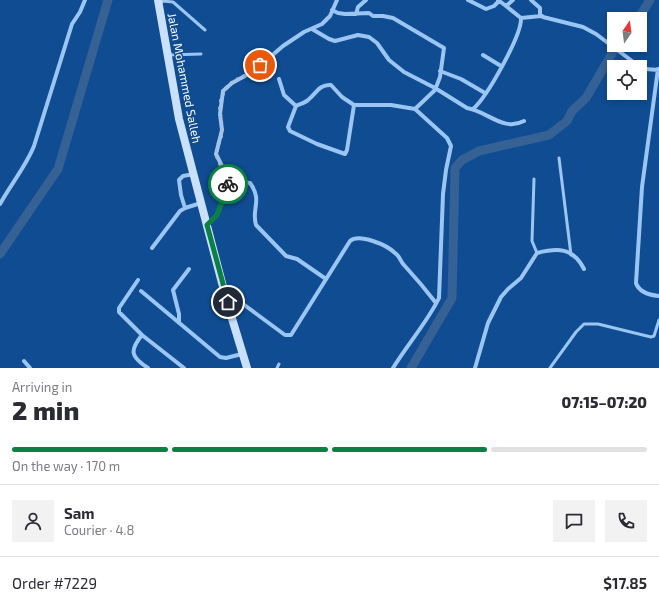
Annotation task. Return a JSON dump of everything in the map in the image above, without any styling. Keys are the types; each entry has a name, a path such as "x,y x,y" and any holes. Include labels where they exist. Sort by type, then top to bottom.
{"main road":[{"name":"Jalan Mohammed Salleh","path":"158,2 179,119 247,368"}],"street":[{"path":"0,204 30,156 72,24 80,12 85,0"},
{"path":"207,225 217,215 228,189 228,178 216,154 222,130 220,114 223,91 232,83 254,71 283,46 304,32 322,24 330,16 337,0"},
{"path":"356,14 358,7 366,0"},
{"path":"468,0 486,9 494,6 499,1 521,18 541,16 583,27 604,40 630,60"},
{"path":"506,6 513,0"},
{"path":"532,0 539,7"},
{"path":"540,0 539,7 541,16"},
{"path":"332,10 338,13 369,13 373,16 393,18 442,45 444,52 435,88 432,94 415,109"},
{"path":"473,109 485,93 515,40 521,24 521,18"},
{"path":"312,29 335,41 358,35 369,37 377,43 389,60 404,72 435,88 467,108 473,109 510,125 517,125 524,121"},
{"path":"483,55 501,66"},
{"path":"647,69 658,69 642,187 636,283 639,289 646,293 659,296"},
{"path":"440,71 461,79 485,93"},
{"path":"279,79 284,95 296,106"},
{"path":"354,105 347,150 345,154 317,144 290,131 288,127 296,106 308,100 316,90 331,85 342,97 354,105 391,105 415,109 446,138 451,146 443,194 440,291 436,303 393,368"},
{"path":"185,208 180,195 179,180 183,176 194,173"},
{"path":"228,189 243,182 250,183 257,198 255,219 256,225 286,256 297,259 326,279"},
{"path":"152,248 180,211 201,203"},
{"path":"228,302 234,301 242,304 285,335 291,335 350,241 356,238 363,238 396,253 403,265 436,303"},
{"path":"475,368 488,323 498,304 508,289 521,278 537,253 556,249 571,254 579,260 584,269"},
{"path":"179,322 179,314 173,290 189,269"},
{"path":"138,280 119,308 119,312 142,335 184,368"},
{"path":"141,291 220,357 226,358 242,354"},
{"path":"142,335 133,347 132,352 148,368"},
{"path":"24,361 30,368"}],"lane":[{"path":"158,2 173,2 205,30"},
{"path":"168,55 201,54"},
{"path":"559,158 571,254"},
{"path":"534,179 532,241 537,253"},
{"path":"654,336 659,320"},
{"path":"550,368 576,332 584,324 598,324 659,338"},
{"path":"277,368 279,364"}],"waterway":[{"path":"0,254 58,169 108,0"},
{"path":"642,12 650,0"},
{"path":"411,368 452,298 455,168 462,160 479,151 549,135 567,121 572,111 586,98 613,52"}],"way so far":[{"path":"228,184 228,178 216,154 222,130 220,114 223,91 232,83 254,71 260,65"}],"route":[{"path":"228,184 228,189 217,215 207,225 228,302"}]}
